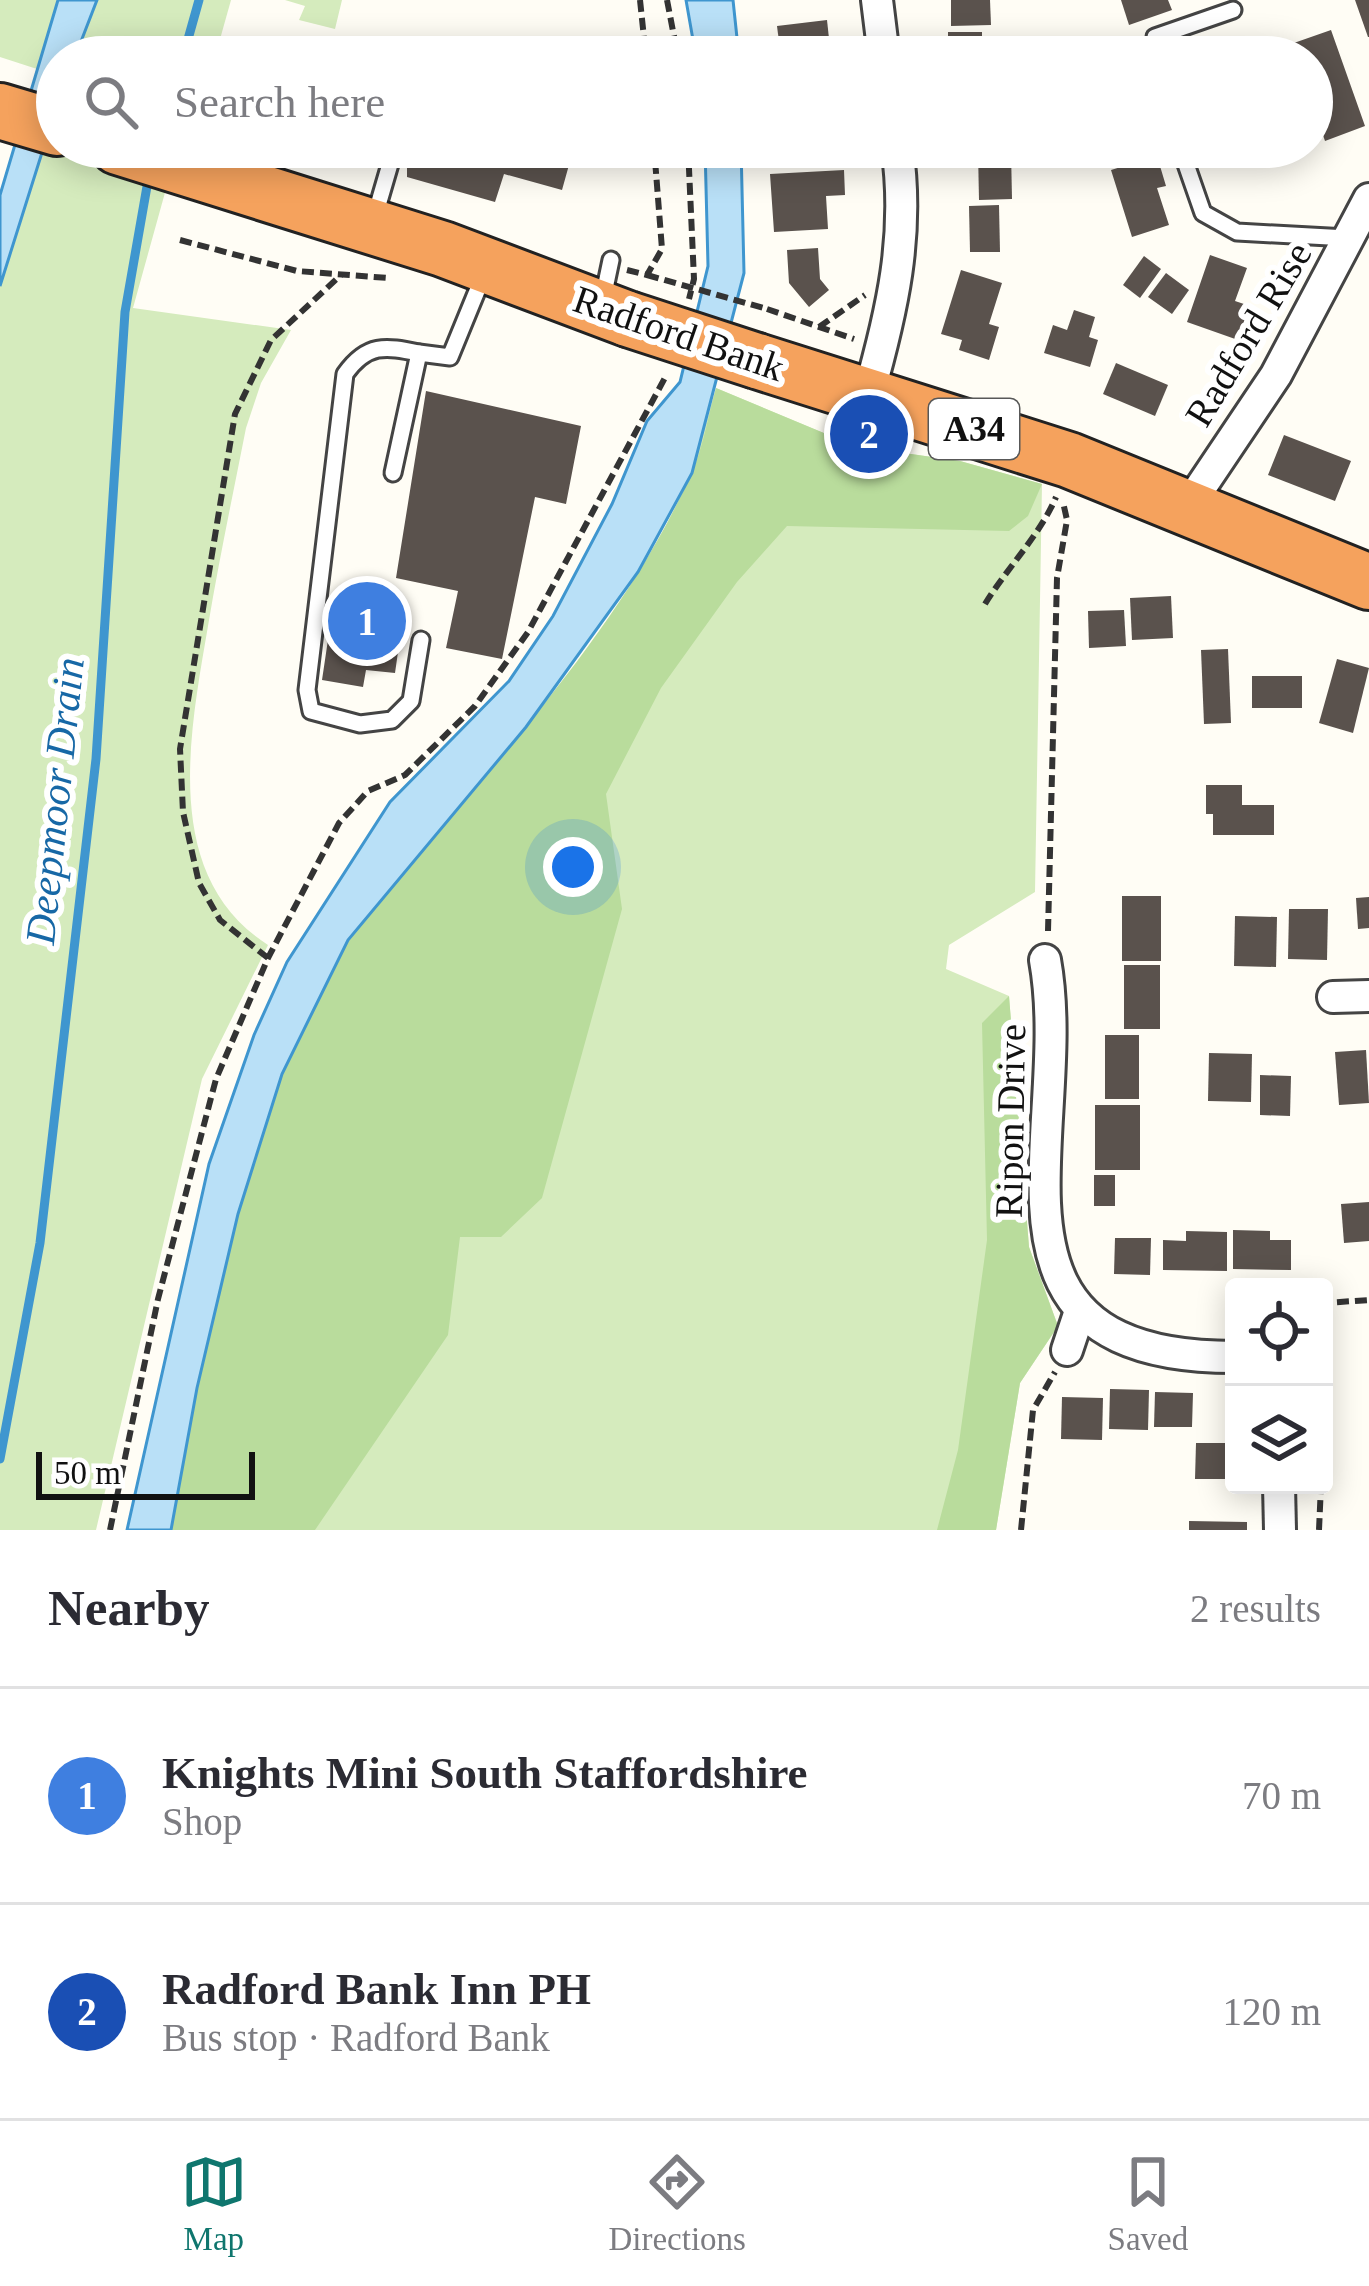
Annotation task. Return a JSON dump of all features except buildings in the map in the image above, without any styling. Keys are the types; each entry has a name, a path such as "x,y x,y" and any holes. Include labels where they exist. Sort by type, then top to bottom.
{"highway":[{"path":"0,111 36,122"},
{"name":"Radford Bank","path":"188,168 465,257 622,291 762,335 868,396 1070,460 1369,582"}],"street":[{"path":"877,0 881,36"},
{"path":"868,396 899,272 903,231 898,168"},
{"name":"Radford Rise","path":"1188,506 1276,375 1369,199"},
{"name":"Ripon Drive","path":"1045,960 1059,995 1044,1121 1048,1247 1079,1314"},
{"path":"1333,997 1369,996"},
{"path":"1067,1350 1079,1314 1125,1343 1196,1358 1225,1358"},
{"path":"1279,1494 1280,1530"}],"lane":[{"path":"1159,36 1234,10"},
{"path":"373,225 389,168"},
{"path":"1187,168 1203,213 1237,232 1350,238"},
{"path":"421,640 411,701 392,720 360,724 311,711 307,690 345,374 359,354 381,345 450,356 465,257"},
{"path":"393,472 419,352"}],"path":[{"path":"640,0 644,36"},
{"path":"668,0 674,36"},
{"path":"655,168 662,249 622,291 762,335 860,340"},
{"path":"691,168 694,262"},
{"path":"180,240 297,271 423,280 465,257"},
{"path":"268,958 220,920 199,883 183,812 180,749 235,414 271,340 342,274"},
{"path":"110,1530 158,1299 216,1079 268,958 339,823 368,791 404,775 475,706 528,632 641,415"},
{"path":"985,604 1014,556 1047,518 1060,487 1067,520 1057,578 1054,813 1045,960"},
{"path":"1333,1302 1369,1300"},
{"path":"1021,1530 1033,1409 1067,1350"},
{"path":"1319,1530 1321,1494"}],"green space":[{"path":"0,0 58,0 47,36 36,36 36,69 0,57"},
{"path":"97,0 231,0 221,36 83,36"},
{"path":"285,0 342,0 335,29 299,20 305,6"},
{"path":"36,163 36,168 100,168 166,189 133,308 291,330 261,383 246,428 201,667 191,755 197,842 211,881 234,916 268,945 202,1079 96,1530 0,1530 0,286"},
{"path":"716,388 855,446 960,461 1042,484 1035,892 949,945 946,969 1009,996 1029,1247 1058,1326 1020,1383 996,1530 171,1530 692,473"},
{"path":"716,388 855,446 960,461 1042,484 1028,516 1009,531 787,526 737,582 661,688 606,794 622,909 542,1198 501,1237 460,1237 448,1335 315,1530 171,1530 233,1227 280,1080 311,1009 347,942 378,898 544,704 625,593 691,475"},
{"path":"1009,996 1029,1247 1058,1326 1020,1383 996,1530 937,1530 958,1450 987,1240 982,1023"}],"water":[{"path":"58,0 97,0 83,36 47,36"},
{"path":"686,0 733,0 737,36 692,36"},
{"path":"36,74 37,168 0,286 0,195"},
{"path":"706,168 742,168 744,273 692,473 638,572 526,727 348,940 282,1074 238,1214 197,1388 171,1530 127,1530 209,1164 254,1035 287,962 390,802 509,681 553,616 612,504 647,421 680,382 708,266"}],"waterway":[{"name":"Deepmoor Drain","path":"189,36 199,0"},
{"name":"Deepmoor Drain","path":"0,1459 40,1243 96,759 125,312 149,175"}],"place":[{"name":"Radford Bank Inn PH","path":"869,434"},
{"name":"Knights Mini South Staffordshire","path":"367,621"}]}
